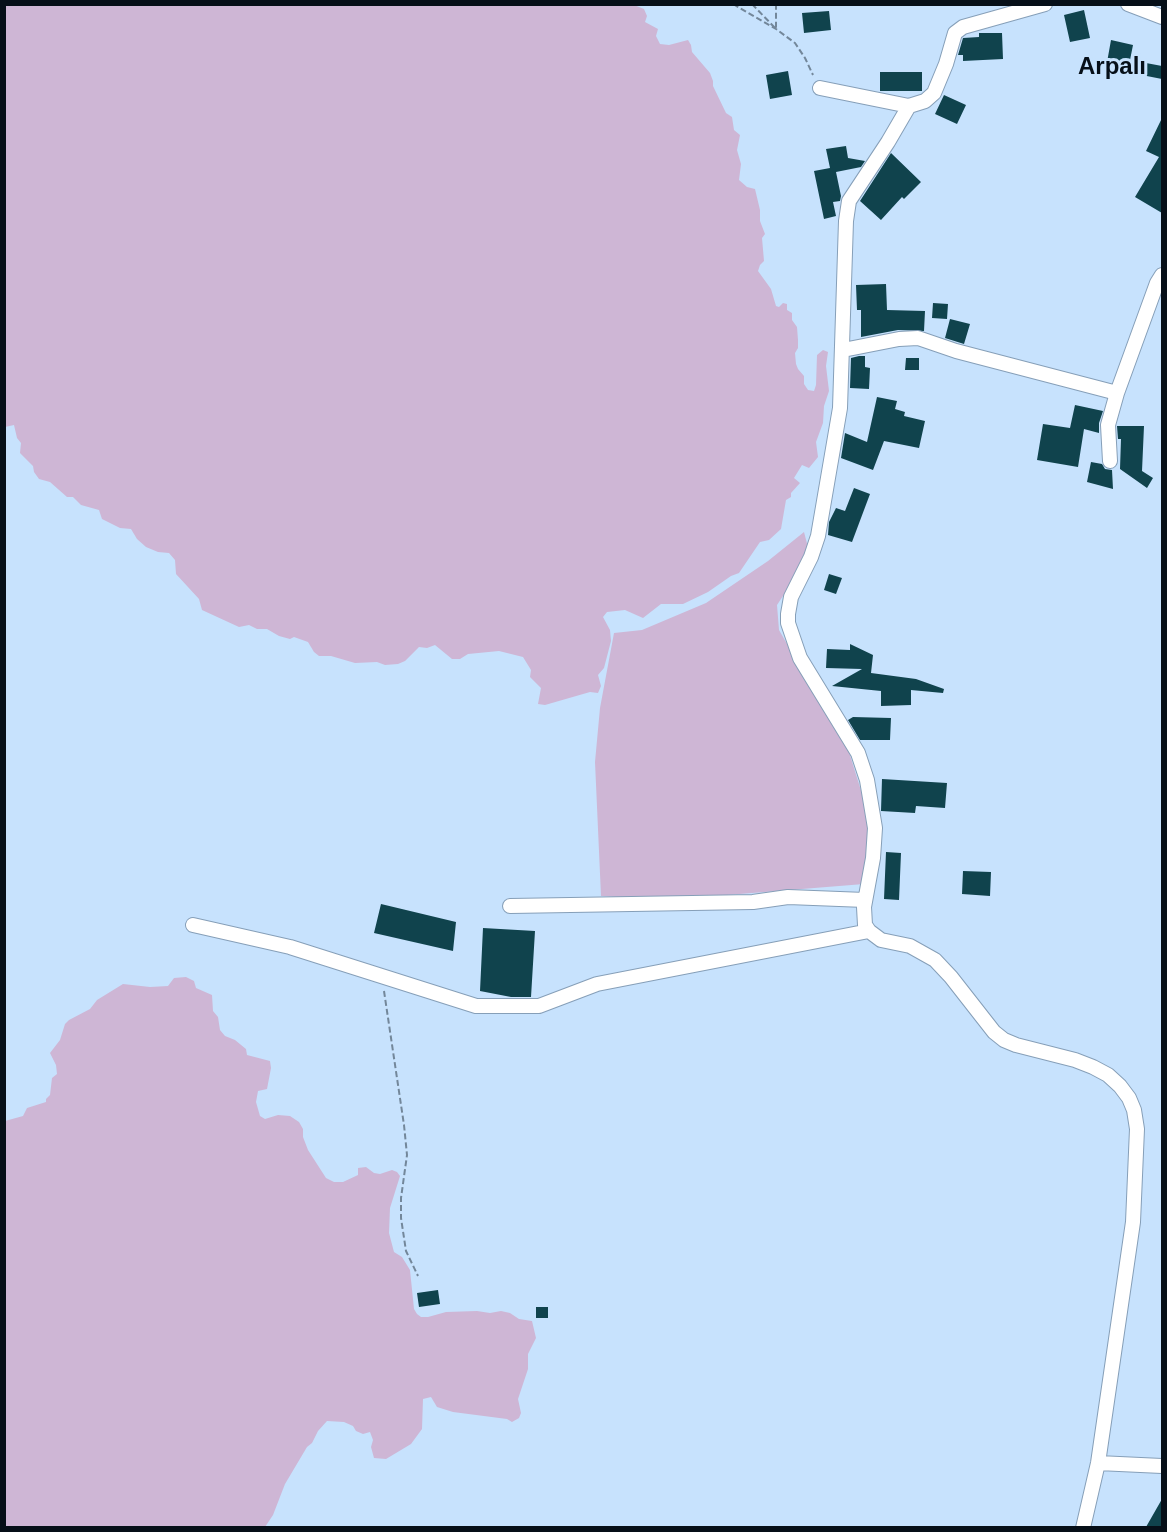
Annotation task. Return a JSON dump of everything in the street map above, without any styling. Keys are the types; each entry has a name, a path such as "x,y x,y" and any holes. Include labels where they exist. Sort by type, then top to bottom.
{"street":[{"path":"820,88 909,106 925,101 934,93 946,64 953,37 958,30 1045,4"},
{"path":"1128,4 1162,17"},
{"path":"909,106 847,207 840,408 824,512 812,557 791,597 788,623 800,658 858,753 867,780 875,828 864,917 869,931 881,940 910,946 935,960 951,977 987,1025 1004,1040 1093,1067 1108,1075 1120,1086 1132,1104 1137,1129 1133,1222 1098,1463 1083,1527"},
{"path":"1110,461 1108,424 1117,393 1157,283 1162,275"},
{"path":"843,350 899,339 918,338 956,351 1117,393"},
{"path":"510,906 753,902 788,897 865,900"},
{"path":"192,925 290,947 476,1006 539,1006 597,984 869,931"},
{"path":"1098,1463 1162,1466"}],"path":[{"path":"733,4 776,28"},
{"path":"752,4 795,43 820,88"},
{"path":"776,4 776,28"},
{"path":"382,976 406,1145 406,1173 401,1198 401,1218 406,1251 418,1276"}],"shaded area":[{"path":"5,5 634,5 644,9 647,16 645,22 658,29 656,36 660,44 669,45 688,40 692,52 710,73 713,86 726,113 732,117 734,130 740,135 737,150 741,164 739,180 747,187 755,189 760,221 765,234 762,238 764,261 758,271 771,289 776,306 787,304 787,310 792,313 792,320 797,327 796,364 804,376 804,384 808,390 814,391 816,385 817,355 823,350 828,352 826,366 829,391 824,406 823,423 816,442 818,457 809,468 802,465 794,478 800,483 791,493 791,497 786,500 781,529 769,540 760,542 739,573 683,604 661,604 643,618 625,610 607,612 603,617 610,630 611,641 604,668 598,675 601,686 598,693 590,692 545,705 538,704 541,688 530,677 531,670 523,657 499,651 468,654 460,659 452,659 435,645 427,648 419,647 405,661 398,664 355,663 331,656 319,656 308,642 294,637 290,639 267,629 257,629 249,625 239,627 202,610 199,599 176,574 175,560 169,553 158,552 146,547 131,529 120,528 102,519 99,510 81,505 73,497 67,497 50,482 39,479 33,466 20,453 21,443 17,438 14,425 5,427"},
{"path":"804,532 810,555 777,605 779,630 849,752 873,829 864,884 665,900 601,896 595,762 600,708 614,633 642,630 706,603 768,561"},
{"path":"186,977 194,981 196,988 212,995 213,1011 218,1017 220,1030 225,1036 235,1040 246,1049 247,1055 270,1061 267,1089 258,1091 256,1102 260,1116 265,1119 278,1115 290,1116 299,1122 308,1150 326,1178 334,1182 343,1182 358,1175 358,1168 366,1167 380,1174 392,1170 400,1176 390,1208 389,1233 394,1252 402,1257 410,1270 414,1309 417,1314 421,1317 428,1317 446,1312 501,1311 510,1313 519,1319 532,1321 536,1338 528,1354 528,1369 518,1399 521,1413 519,1418 512,1422 507,1419 453,1412 437,1407 431,1397 423,1399 422,1429 411,1444 386,1459 374,1458 370,1432 363,1434 344,1422 327,1421 307,1447 285,1484 273,1515 265,1527 5,1527 5,1121 23,1116 27,1108 46,1102 50,1095 52,1078 57,1074 56,1065 50,1053 60,1040 65,1024 69,1020 90,1009 97,1000 123,984 168,986 174,978"}],"building":[{"path":"1084,10 1090,38 1070,42 1064,15"},
{"path":"829,11 831,30 804,33 802,13"},
{"path":"979,33 1002,33 1003,59 963,61 963,55 958,55 963,38 979,37"},
{"path":"1111,40 1133,45 1130,60 1162,66 1162,79 1106,68"},
{"path":"788,71 792,95 770,99 766,75"},
{"path":"880,72 922,72 922,91 880,91"},
{"path":"944,95 966,105 957,124 935,114"},
{"path":"1162,118 1162,213 1135,197 1159,157 1146,151"},
{"path":"846,146 848,158 865,161 861,167 836,172 840,201 833,202 836,216 824,219 814,171 830,168 826,149"},
{"path":"891,153 921,182 904,199 902,197 881,220 860,201"},
{"path":"886,284 887,310 925,311 924,331 898,330 861,337 861,310 857,310 856,285"},
{"path":"933,303 948,304 947,319 932,318"},
{"path":"950,319 970,324 964,344 945,338"},
{"path":"865,356 865,367 870,368 869,389 850,388 851,358"},
{"path":"906,358 919,358 919,370 905,370"},
{"path":"877,397 897,401 895,409 905,412 904,416 925,421 919,448 884,441 873,470 841,458 845,433 867,442"},
{"path":"1075,405 1103,411 1099,433 1084,429 1078,467 1037,460 1043,424 1070,428"},
{"path":"1117,426 1144,426 1142,471 1153,478 1147,488 1120,469 1121,439 1118,439"},
{"path":"1091,462 1102,464 1105,469 1112,470 1113,489 1087,482"},
{"path":"854,488 870,494 852,542 828,535 829,522 836,508 845,511"},
{"path":"829,574 842,578 836,594 824,590"},
{"path":"850,644 873,655 871,673 916,679 944,689 943,693 911,690 911,705 881,706 881,691 832,686 862,669 826,668 827,649 850,650"},
{"path":"853,717 891,718 890,740 860,740 848,720"},
{"path":"882,779 947,783 945,808 916,806 915,813 881,811"},
{"path":"886,852 901,853 899,900 884,899"},
{"path":"963,871 991,872 990,896 962,894"},
{"path":"381,904 456,922 453,951 374,933"},
{"path":"483,928 535,931 531,997 511,997 480,991"},
{"path":"438,1290 440,1304 419,1307 417,1293"},
{"path":"536,1307 548,1307 548,1318 536,1318"},
{"path":"1162,1499 1162,1527 1146,1527"}],"district":[{"name":"Arpalı","path":"1112,67"}]}
